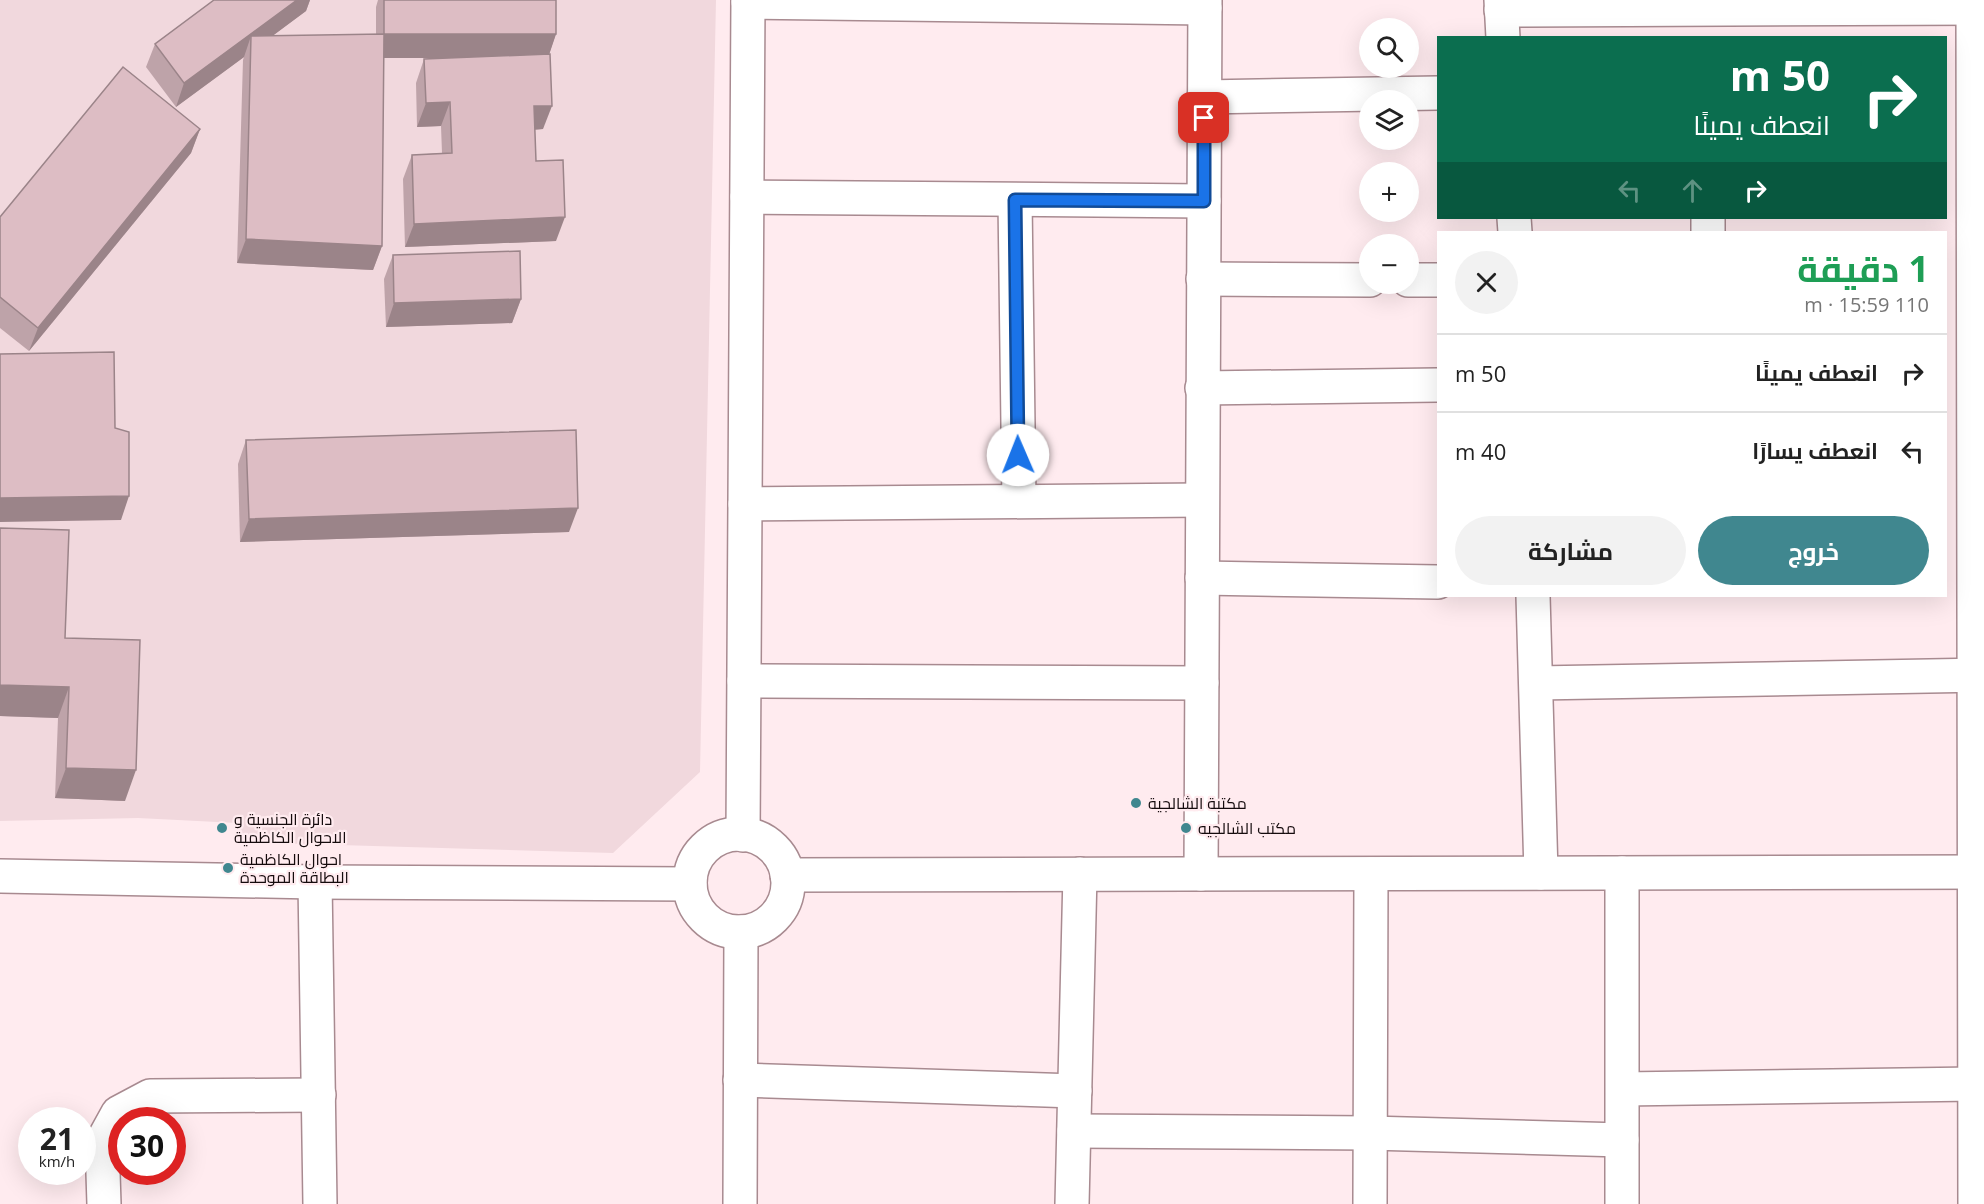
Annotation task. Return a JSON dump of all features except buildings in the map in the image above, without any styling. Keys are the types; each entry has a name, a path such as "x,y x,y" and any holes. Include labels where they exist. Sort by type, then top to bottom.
{"street":[{"path":"743,835 748,1 1204,4 1201,874"},
{"path":"1502,16 1976,5 1967,197 1968,495 1979,675 1975,1204"},
{"path":"1204,97 1437,93"},
{"path":"747,197 1204,201"},
{"path":"1015,200 1019,501"},
{"path":"1203,279 1359,280"},
{"path":"1419,280 1437,280"},
{"path":"1202,388 1437,385"},
{"path":"745,504 1202,500"},
{"path":"1202,578 1437,582"},
{"path":"1533,597 1541,873"},
{"path":"1537,683 1979,675"},
{"path":"744,681 1202,683"},
{"path":"725,836 752,836 769,844 781,858 787,875 787,892 782,908 764,925 741,932 718,927 705,919 693,900 690,884 693,867 702,851 725,836"},
{"path":"787,875 1979,872"},
{"path":"1622,873 1622,1204"},
{"path":"1072,1204 1080,874"},
{"path":"1370,1204 1371,874"},
{"path":"0,876 315,882 690,884"},
{"path":"315,882 320,1204"},
{"path":"740,1204 741,932"},
{"path":"740,1080 1075,1091"},
{"path":"1623,1089 1975,1084"},
{"path":"104,1204 102,1142 118,1113 150,1096 319,1095"},
{"path":"1074,1131 1370,1133 1622,1140"}],"shaded area":[{"path":"0,0 716,0 700,772 613,853 237,842 237,823 138,818 0,821"}],"place":[{"name":"مكتبة الشالجية","path":"1136,803"},
{"name":"دائرة الجنسية و الاحوال الكاظمية","path":"222,828"},
{"name":"مكتب الشالجيه","path":"1186,828"},
{"name":"احوال الكاظمية البطاقة الموحدة","path":"228,868"}],"route":[{"path":"1018,455 1015,200 1204,201 1204,118"}]}
